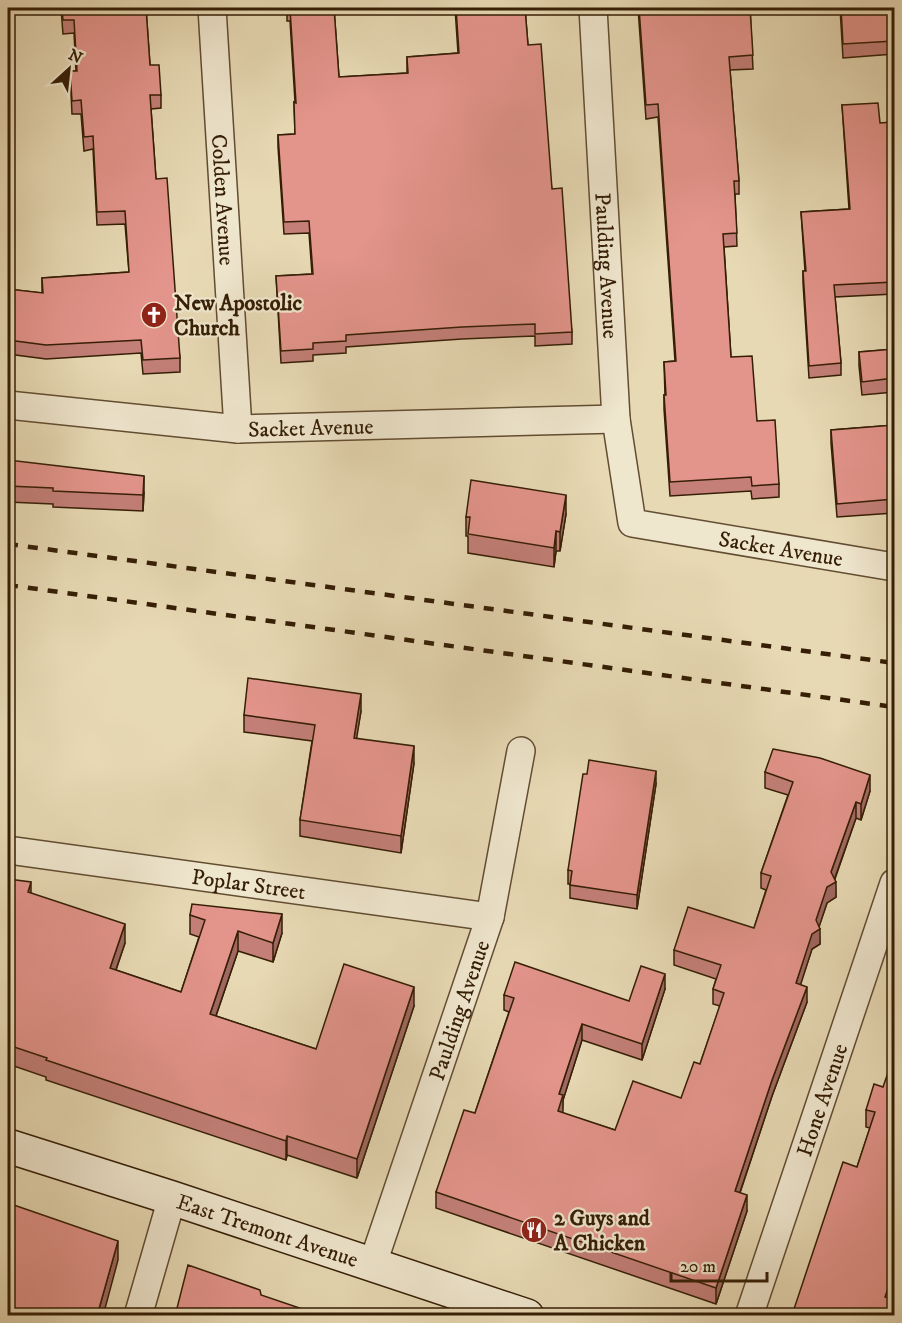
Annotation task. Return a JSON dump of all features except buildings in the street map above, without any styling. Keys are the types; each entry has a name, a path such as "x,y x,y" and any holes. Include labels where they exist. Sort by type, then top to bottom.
{"main road":[{"name":"East Tremont Avenue","path":"8,1146 372,1263 527,1316"}],"street":[{"name":"Colden Avenue","path":"212,8 238,429"},
{"name":"Paulding Avenue","path":"593,8 616,419 632,523"},
{"name":"Sacket Avenue","path":"8,405 238,429 616,419"},
{"name":"Sacket Avenue","path":"632,523 894,567"},
{"name":"Paulding Avenue","path":"372,1263 490,917 521,752"},
{"name":"Poplar Street","path":"8,850 490,917"},
{"name":"Hone Avenue","path":"749,1316 894,883"},
{"path":"138,1316 172,1198"}],"railway":[{"path":"8,544 894,663"},
{"path":"8,585 894,707"}],"place":[{"name":"New Apostolic Church","path":"154,315"},
{"name":"2 Guys and A Chicken","path":"534,1230"}]}
